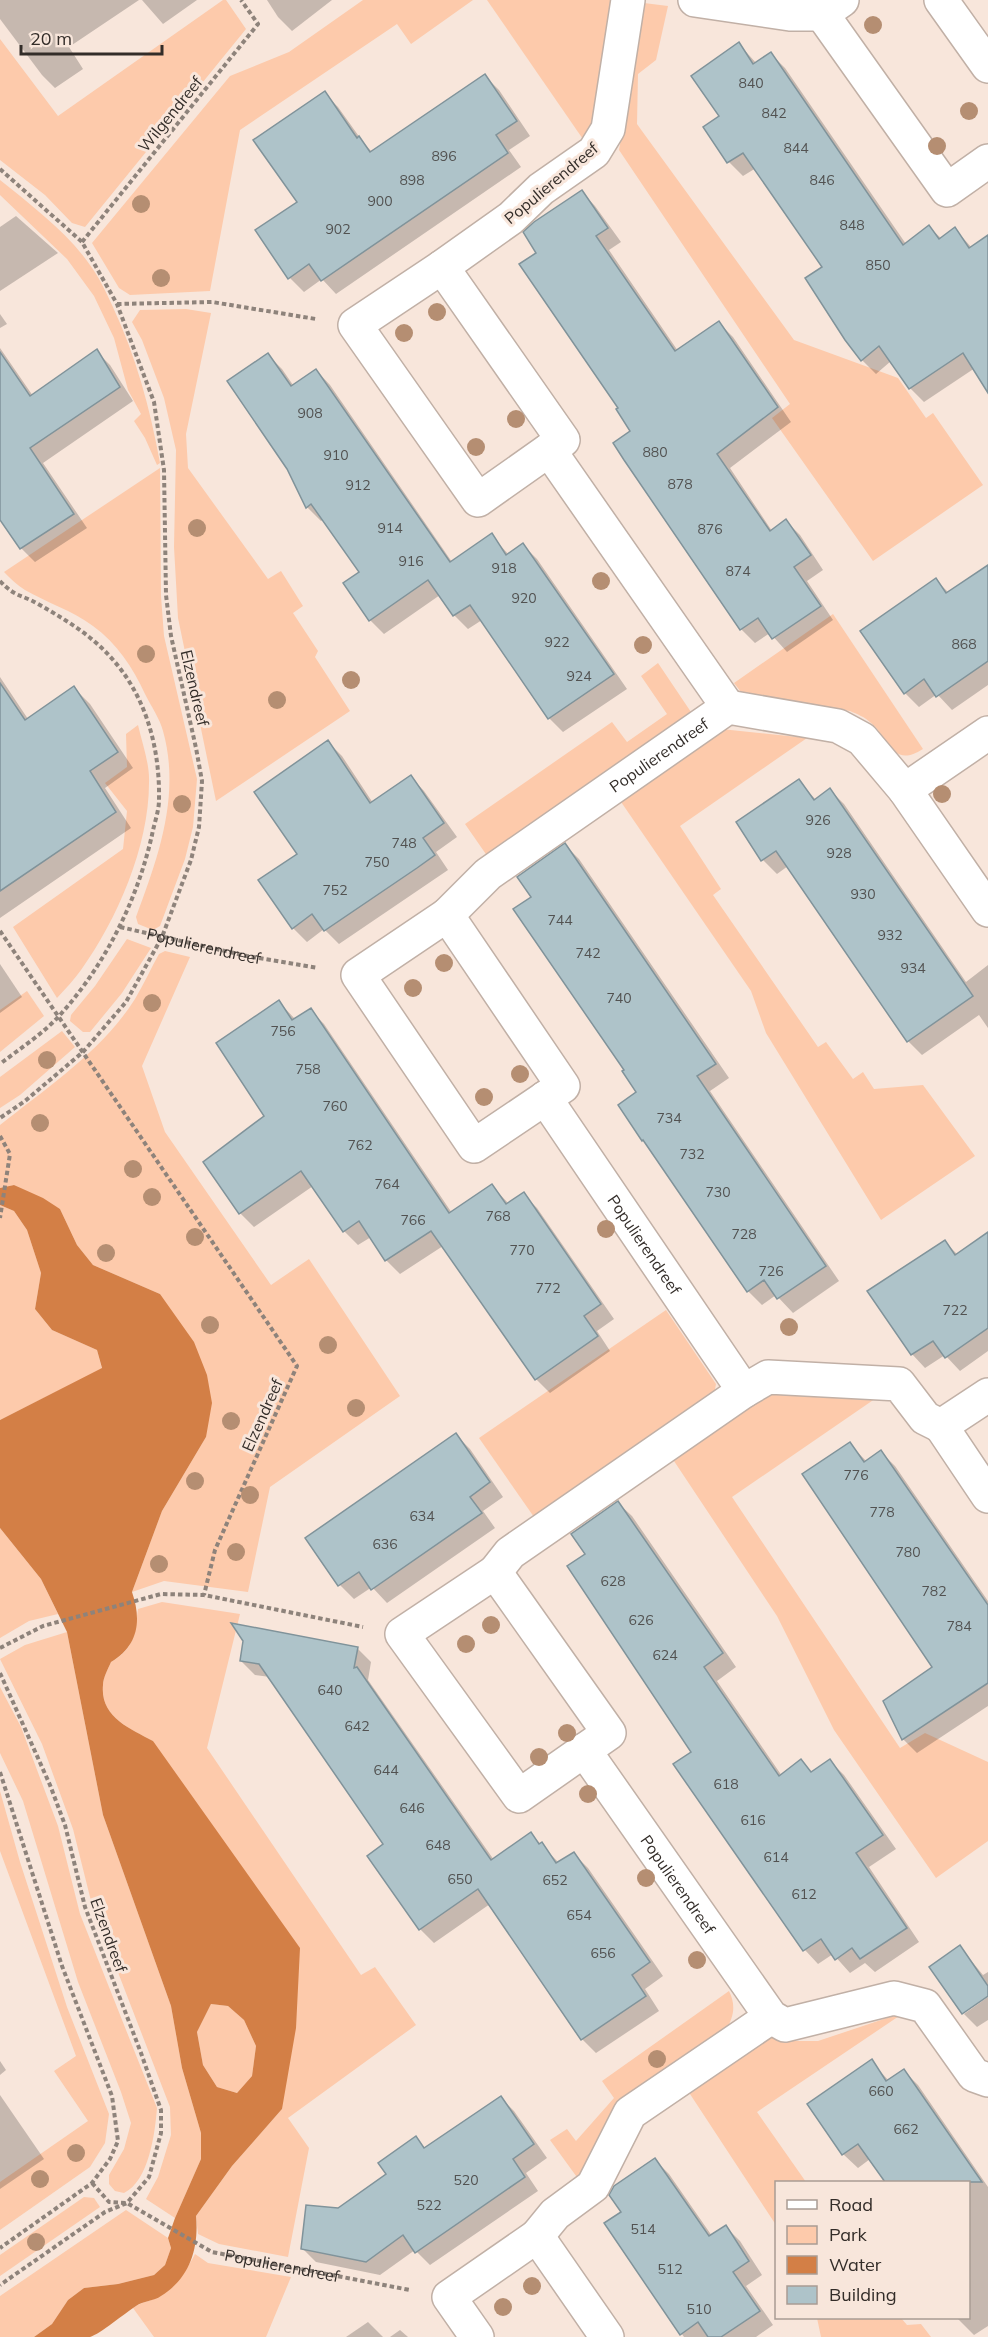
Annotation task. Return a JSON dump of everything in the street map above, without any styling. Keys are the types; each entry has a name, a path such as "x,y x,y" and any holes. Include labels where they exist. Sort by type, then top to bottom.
{"street":[{"name":"Populierendreef","path":"355,325 511,218 541,189 594,152 608,129 628,0"},
{"path":"695,0 790,14 832,7 947,190 988,161"},
{"path":"941,0 988,66"},
{"path":"355,325 478,500 563,440 442,267"},
{"path":"549,450 728,707 838,726 862,739 905,790 988,910"},
{"name":"Populierendreef","path":"358,975 447,915 488,874 728,707"},
{"path":"905,790 988,733"},
{"path":"358,975 474,1146 563,1086 447,915"},
{"name":"Populierendreef","path":"545,1098 744,1391"},
{"path":"495,1572 609,1733 519,1796 402,1634 495,1572 510,1553 744,1391 768,1377 899,1384 925,1418 941,1426 988,1496"},
{"path":"941,1426 988,1395"},
{"name":"Populierendreef","path":"584,1750 771,2017"},
{"path":"477,2337 449,2297 537,2236 555,2214 593,2186 630,2113 771,2017 785,2025 894,1998 925,2006 974,2075 988,2080"},
{"path":"537,2236 607,2337"}],"path":[{"name":"Wilgendreef","path":"82,242 258,24 241,0"},
{"path":"0,169 82,242 117,304 212,302 355,325"},
{"name":"Elzendreef","path":"0,1118 25,1101 83,1052 126,1002 162,937 191,860 199,826 202,781 170,626 166,595 164,470 161,437 154,402 117,304"},
{"path":"0,581 12,594 35,603 80,629 104,649 132,685 153,735 159,802 148,854 120,927 86,982 58,1017 0,1064"},
{"name":"Populierendreef","path":"120,927 247,956 358,975"},
{"name":"Elzendreef","path":"0,932 297,1366 215,1550 204,1595"},
{"path":"0,1136 10,1154 0,1218"},
{"path":"0,1647 43,1626 161,1594 204,1595 402,1634"},
{"name":"Elzendreef","path":"0,1673 50,1785 65,1825 85,1907 161,2110 160,2133 149,2177 127,2203 105,2212 0,2285"},
{"path":"0,1772 63,1966 112,2096 118,2141 110,2159 92,2183 0,2248"},
{"path":"92,2183 109,2202 127,2203"},
{"name":"Populierendreef","path":"127,2203 212,2252 449,2297"}],"green space":[{"path":"226,0 246,29 85,227 72,223 45,195 0,160 0,39 58,116"},
{"path":"363,0 473,0 411,44 397,24 240,130 210,291 130,295 119,288 92,243 230,76 289,52"},
{"path":"487,0 614,0 593,140 587,145"},
{"path":"644,3 668,6 656,60 638,74 637,124 794,340 898,378 926,418 933,413 983,485 873,561 772,418 790,404 619,150"},
{"path":"0,180 71,241 99,280 121,324 141,383 160,463 157,465 145,438 134,421 141,414 128,390 114,338 94,296 67,259 0,195"},
{"path":"186,309 211,313 186,434 188,468 268,579 281,571 303,606 293,613 318,651 315,657 350,711 216,801 178,618 174,547 176,450 164,398 142,340 132,322 140,310"},
{"path":"160,468 161,596 164,636 197,779 193,827 185,859 160,926 153,930 138,924 136,917 159,849 168,802 168,755 160,722 130,666 110,640 85,620 25,590 4,572"},
{"path":"833,614 923,749 913,754 898,754 871,723 855,713 741,692 734,683"},
{"path":"658,663 693,715 490,860 465,824 612,722 627,742 667,714 641,676"},
{"path":"138,725 147,761 149,783 148,807 137,857 107,929 81,970 57,998 13,927 123,849 127,811 105,783 127,767 126,734"},
{"path":"721,729 807,738 680,826 721,889 713,895 818,1047 826,1042 853,1079 863,1072 874,1089 923,1085 975,1156 881,1220 766,1033 751,991 619,799"},
{"path":"127,939 151,948 122,993 90,1032 83,1032 70,1021 71,1015 95,986"},
{"path":"165,951 190,957 142,1066 165,1132 271,1285 309,1259 400,1396 270,1487 248,1592 164,1581 132,1592 162,1511 206,1437 160,1294 93,1265 77,1245 60,1209 14,1185 0,1188 0,1125 73,1067 107,1035 135,999 159,954"},
{"path":"27,991 44,1016 0,1052 0,1010"},
{"path":"62,1031 75,1047 20,1095 0,1108 0,1077"},
{"path":"0,1205 14,1211 27,1230 41,1273 35,1309 52,1330 97,1350 102,1369 0,1420"},
{"path":"666,1310 716,1384 714,1395 534,1517 479,1438"},
{"path":"774,1394 882,1394 732,1497 900,1748 925,1733 988,1762 988,1841 936,1878 834,1730 777,1616 672,1458 757,1399"},
{"path":"0,1528 41,1579 58,1614 29,1621 0,1638"},
{"path":"162,1602 240,1614 207,1748 361,1975 375,1967 416,2025 288,2118 309,2148 288,2257 219,2244 198,2234 196,2216 232,2166 282,2109 153,1741 118,1720 106,1705 103,1696 103,1682 111,1662 125,1651 132,1640 138,1609"},
{"path":"67,1632 103,1815 171,2006 182,2068 201,2133 201,2159 175,2218 146,2199 158,2177 171,2135 170,2107 92,1905 73,1829 42,1744 0,1659 25,1645"},
{"path":"0,1687 21,1727 58,1826 80,1914 157,2108 155,2130 145,2167 133,2187 124,2193 115,2191 109,2184 109,2175 124,2149 131,2123 78,1982 23,1801 0,1753"},
{"path":"0,1791 20,1862 67,2007 109,2114 105,2143 90,2167 0,2230 0,2182 88,2121 54,2071 76,2056 0,1851"},
{"path":"729,1991 733,2001 733,2010 726,2030 579,2180 550,2140 567,2129 576,2141 614,2098 602,2081"},
{"path":"211,2004 228,2006 244,2020 256,2046 252,2076 237,2093 217,2087 203,2065 197,2032"},
{"path":"905,2012 757,2112 805,2181 775,2181 775,2223 688,2091 759,2041 776,2037 794,2041 818,2041"},
{"path":"84,2197 94,2198 100,2207 0,2276 0,2255"},
{"path":"126,2210 168,2238 171,2248 165,2265 154,2275 118,2284 84,2288 68,2300 52,2324 34,2337 0,2337 0,2296"},
{"path":"195,2254 208,2263 291,2277 266,2337 154,2337 133,2308 167,2291"},
{"path":"817,2319 902,2319 907,2325 921,2324 931,2337 821,2337"}],"water":[{"path":"14,1185 43,1198 60,1209 77,1245 93,1265 160,1294 194,1342 207,1375 212,1403 206,1437 162,1511 132,1592 137,1613 135,1632 127,1648 111,1662 104,1679 103,1696 111,1713 118,1720 153,1741 300,1948 296,2028 282,2109 232,2166 196,2216 194,2251 186,2271 179,2280 161,2296 139,2304 90,2337 34,2337 52,2324 68,2300 84,2288 118,2284 154,2275 165,2265 171,2248 168,2238 201,2159 201,2133 182,2068 171,2006 103,1815 67,1632 41,1579 0,1528 0,1420 102,1368 97,1350 52,1330 35,1309 41,1273 27,1230 14,1211 0,1205 0,1188","holes":["211,2004 228,2006 244,2020 256,2046 252,2076 237,2093 217,2087 203,2065 197,2032"]}],"building":[{"path":"739,42 753,64 771,52 903,245 929,225 939,239 955,227 969,248 988,235 988,393 963,353 909,389 879,346 861,361 845,340 805,278 822,267 743,153 727,163 703,127 719,116 691,76"},
{"path":"485,74 517,121 496,135 508,153 321,281 309,264 288,279 255,230 297,202 253,140 325,91 357,138 359,136 370,152"},
{"path":"582,190 608,228 596,236 675,351 719,321 778,407 717,454 770,531 786,519 811,555 794,567 821,606 772,639 758,618 740,630 624,460 613,443 630,431 616,409 618,408 519,264 536,253 523,232"},
{"path":"97,349 120,387 30,448 74,514 20,549 0,520 0,352 30,396"},
{"path":"268,353 291,386 316,369 450,562 492,533 506,555 523,543 614,674 548,719 470,605 453,616 428,580 369,621 343,583 359,572 311,504 306,508 287,469 227,381"},
{"path":"988,565 988,661 936,697 924,679 904,694 860,631 936,578 946,593"},
{"path":"0,683 25,720 74,686 118,752 90,771 116,812 0,891"},
{"path":"328,740 370,803 411,775 444,823 423,838 435,855 417,868 324,931 312,914 292,929 258,880 297,854 254,792"},
{"path":"799,779 814,800 830,788 973,996 907,1042 776,851 761,861 736,822"},
{"path":"565,843 716,1064 697,1076 826,1266 777,1299 764,1280 747,1292 642,1141 618,1105 636,1092 622,1071 624,1070 513,909 531,897 517,877"},
{"path":"279,1000 292,1020 311,1008 449,1213 492,1184 506,1204 524,1192 601,1304 584,1316 598,1336 535,1380 431,1231 385,1261 359,1221 343,1232 301,1171 239,1214 203,1162 264,1116 216,1043"},
{"path":"988,1232 988,1328 945,1358 933,1341 911,1355 867,1291 945,1240 955,1255"},
{"path":"456,1433 490,1482 470,1497 482,1513 371,1590 359,1572 338,1586 305,1538"},
{"path":"850,1442 864,1462 881,1450 988,1605 988,1683 902,1740 883,1701 932,1667 802,1474"},
{"path":"618,1501 723,1653 704,1667 779,1776 801,1759 811,1772 830,1759 883,1835 856,1853 907,1928 860,1959 852,1948 835,1960 821,1939 803,1951 673,1764 691,1752 567,1566 585,1554 571,1534"},
{"path":"231,1623 358,1647 354,1668 357,1667 491,1860 531,1832 539,1844 542,1842 556,1863 574,1852 650,1962 632,1975 646,1996 581,2040 478,1889 419,1930 367,1856 383,1844 259,1664 240,1661 243,1641"},
{"path":"960,1945 988,1986 988,1996 962,2014 929,1967"},
{"path":"872,2059 886,2081 904,2069 982,2182 884,2181 858,2144 842,2155 807,2104"},
{"path":"501,2096 534,2144 513,2159 525,2177 415,2253 403,2235 366,2262 301,2249 306,2205 338,2208 386,2174 378,2163 416,2136 424,2148"},
{"path":"655,2158 709,2236 726,2225 749,2261 733,2272 760,2311 721,2337 708,2337 698,2322 680,2335 604,2223 621,2212 609,2195 614,2186"}]}
